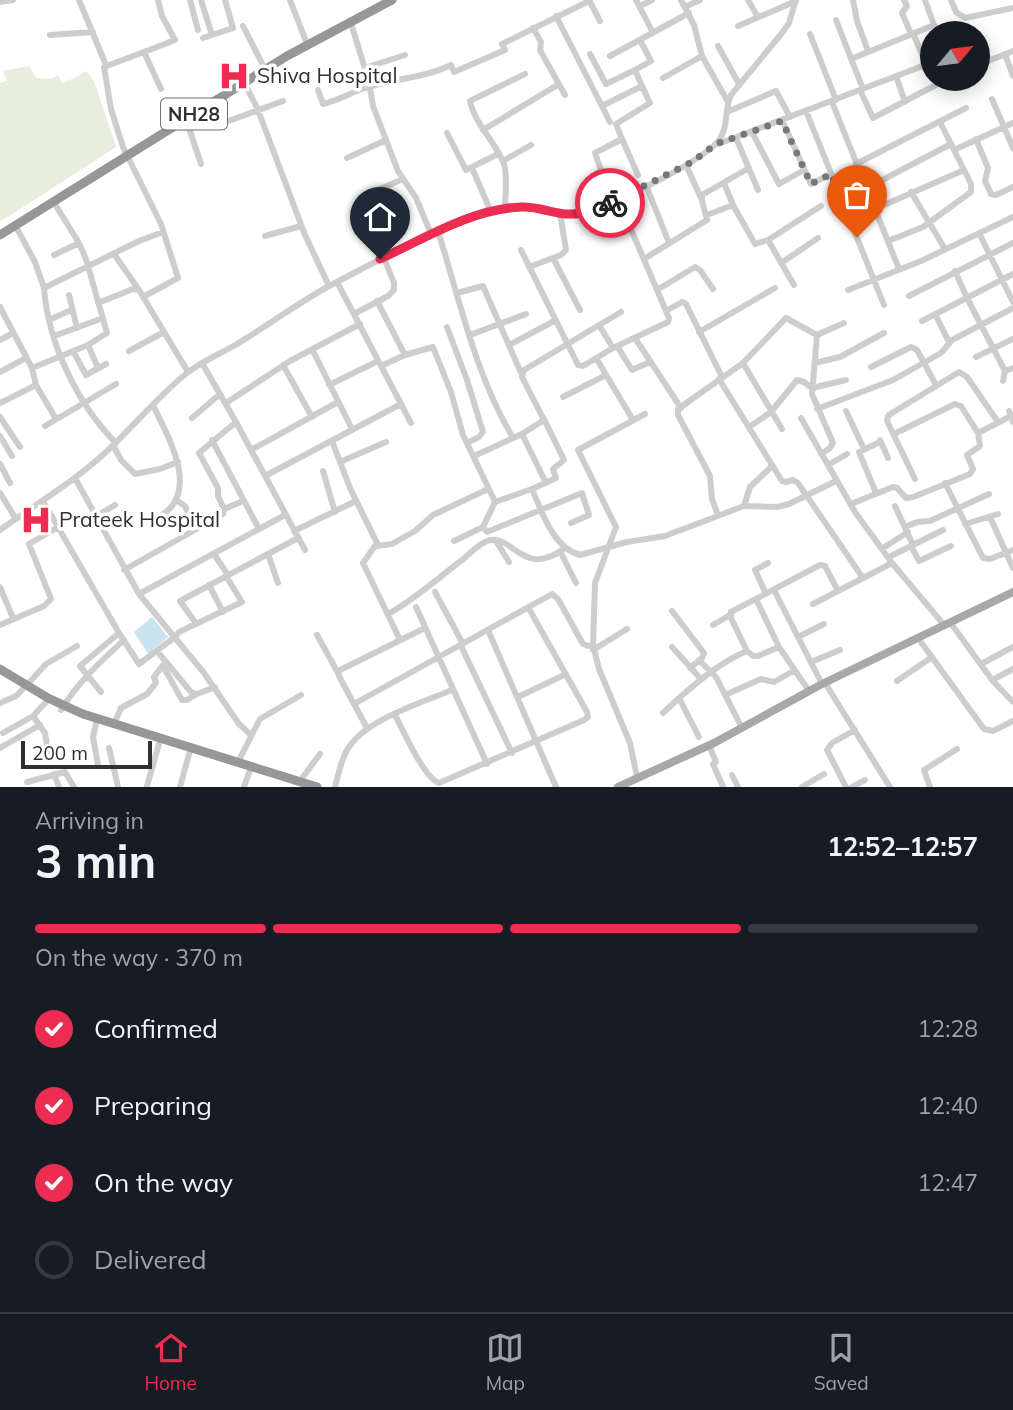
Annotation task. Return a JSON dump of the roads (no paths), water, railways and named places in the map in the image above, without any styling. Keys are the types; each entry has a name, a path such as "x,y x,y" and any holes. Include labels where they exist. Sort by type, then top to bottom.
{"highway":[{"name":"NH28","path":"0,235 265,69 350,20 392,0"},
{"path":"0,669 46,702 62,708 317,787"},
{"path":"0,675 62,708"},
{"path":"97,721 160,740"},
{"path":"190,749 251,768"}],"main road":[{"path":"618,787 709,746 823,683 1013,592"}],"street":[{"path":"0,2 13,0"},
{"path":"79,0 106,65 104,74 111,109 127,155 163,232 178,278 141,293"},
{"path":"106,65 175,40 162,16 158,0"},
{"path":"190,0 198,30"},
{"path":"201,0 212,35"},
{"path":"203,38 233,28 225,0"},
{"path":"290,0 307,44"},
{"path":"318,90 323,104 371,87 408,80 451,65 454,72 505,50 502,44 533,27 590,2 601,0"},
{"path":"652,0 638,3 653,33"},
{"path":"610,56 653,33 685,7 700,0"},
{"path":"748,0 758,17"},
{"path":"738,26 796,0"},
{"path":"716,144 724,132 728,102 739,84 789,23 796,0"},
{"path":"853,0 868,51"},
{"path":"904,0 907,6 902,13 920,48"},
{"path":"925,0 933,21"},
{"path":"953,0 956,12 965,18 1013,8"},
{"path":"590,2 600,21"},
{"path":"685,7 702,57 728,102"},
{"path":"556,16 610,122"},
{"path":"350,20 371,87 373,106 386,140 402,179 435,232 457,293 473,350 513,438"},
{"path":"835,20 873,118 925,91"},
{"path":"243,26 265,69"},
{"path":"533,27 541,42 540,50 565,95"},
{"path":"851,59 920,30"},
{"path":"50,35 93,32"},
{"path":"810,34 856,164 899,269"},
{"path":"590,54 606,84 650,61 640,40"},
{"path":"718,46 739,84"},
{"path":"990,60 1013,51"},
{"path":"144,52 161,89"},
{"path":"1005,54 1013,76"},
{"path":"365,68 405,55"},
{"path":"663,78 702,57"},
{"path":"583,71 595,64"},
{"path":"0,528 75,478 188,372 333,284 435,232 505,209 537,207 560,213 582,213 615,201 686,165 716,144 920,67"},
{"path":"635,70 650,103 616,124 638,175"},
{"path":"505,209 503,161 483,130 470,101 525,74"},
{"path":"896,76 905,102"},
{"path":"244,82 258,110 301,226 333,284 360,324 411,423"},
{"path":"483,130 559,84"},
{"path":"602,106 642,86"},
{"path":"727,111 776,91 790,117"},
{"path":"992,99 1013,148"},
{"path":"213,102 226,122 283,102"},
{"path":"856,164 966,108"},
{"path":"806,111 884,305"},
{"path":"186,119 201,164"},
{"path":"782,121 811,184 831,174"},
{"path":"888,241 919,229 971,192 971,184 940,121"},
{"path":"867,188 952,147 1013,123"},
{"path":"752,132 779,184 804,170"},
{"path":"447,133 465,169 472,168 498,153"},
{"path":"736,138 758,190"},
{"path":"521,250 578,365 583,366 615,347 668,322 645,259 594,153 622,139"},
{"path":"976,139 988,168 985,181 991,194 996,195 1013,187"},
{"path":"348,158 386,140"},
{"path":"503,161 531,145"},
{"path":"645,259 707,220 701,198 686,165"},
{"path":"472,168 491,212"},
{"path":"701,198 749,168"},
{"path":"875,209 964,170"},
{"path":"364,196 402,179"},
{"path":"724,183 755,244 768,240 821,205"},
{"path":"646,185 669,243"},
{"path":"911,192 945,249"},
{"path":"32,368 88,345 107,333 79,243 53,201"},
{"path":"707,215 733,205"},
{"path":"529,267 566,250 560,213"},
{"path":"848,290 1013,217"},
{"path":"15,225 35,262 61,356 83,402 114,444 126,466 135,474 178,462"},
{"path":"265,236 301,226"},
{"path":"44,288 163,232"},
{"path":"979,233 1013,302"},
{"path":"781,263 818,238"},
{"path":"768,240 794,285"},
{"path":"54,255 79,243"},
{"path":"909,296 1013,243"},
{"path":"114,254 141,293 188,372"},
{"path":"354,314 393,292 395,286 384,258"},
{"path":"553,258 580,310"},
{"path":"657,290 695,267 713,289"},
{"path":"956,271 967,298 1006,372"},
{"path":"922,321 1013,274"},
{"path":"454,541 483,527 495,502 556,478 553,469 564,460 482,286 457,293"},
{"path":"699,332 775,288"},
{"path":"98,303 133,289 141,293"},
{"path":"69,295 76,328"},
{"path":"377,301 405,355"},
{"path":"666,312 684,302 721,378 772,466 783,482 796,480 863,578"},
{"path":"0,307 32,368 36,385 56,419"},
{"path":"817,409 893,380 941,353 949,342 1013,308"},
{"path":"49,320 71,310"},
{"path":"521,373 621,312"},
{"path":"470,335 526,314"},
{"path":"935,314 949,342"},
{"path":"54,336 103,318"},
{"path":"718,515 712,499 710,475 677,412 743,363 786,318 817,335"},
{"path":"509,345 556,320"},
{"path":"817,335 844,323"},
{"path":"226,403 284,365 360,324"},
{"path":"599,325 632,370 650,362"},
{"path":"447,327 483,432 480,437 467,443"},
{"path":"129,351 164,332"},
{"path":"0,340 13,333"},
{"path":"816,363 840,357 884,333"},
{"path":"817,335 813,401 833,443 821,454"},
{"path":"635,338 681,408"},
{"path":"976,357 1013,340"},
{"path":"88,345 98,368"},
{"path":"329,385 380,363 433,347 467,443 495,502"},
{"path":"871,367 911,347 917,350 936,384"},
{"path":"312,349 352,429"},
{"path":"73,351 91,384"},
{"path":"0,372 26,358"},
{"path":"596,358 633,421"},
{"path":"202,363 305,550"},
{"path":"743,363 782,429"},
{"path":"86,375 106,364"},
{"path":"284,365 312,417"},
{"path":"1003,380 1006,372 1013,368"},
{"path":"915,479 887,421 888,416 936,384 954,374 962,373 998,422"},
{"path":"563,397 606,375"},
{"path":"749,427 771,412 797,380 812,388"},
{"path":"812,388 846,380"},
{"path":"45,426 116,384"},
{"path":"0,403 36,385"},
{"path":"192,418 220,394"},
{"path":"251,450 338,402"},
{"path":"265,476 401,404"},
{"path":"851,504 895,486 903,496 909,498 972,473 967,455 980,446 978,433 961,406 955,404 894,434"},
{"path":"153,405 178,462 182,480 173,508 162,515"},
{"path":"846,411 864,449"},
{"path":"637,777 630,743 593,648 593,593 616,527 578,450 645,414"},
{"path":"978,433 1011,416"},
{"path":"0,417 20,447"},
{"path":"801,418 836,481 891,560 1013,702"},
{"path":"474,456 522,434 544,419"},
{"path":"124,570 223,514 218,488 200,451 236,422"},
{"path":"522,434 546,483"},
{"path":"0,437 12,456"},
{"path":"212,440 259,529"},
{"path":"876,493 859,452 880,440 888,458"},
{"path":"331,441 356,502 375,537 376,546"},
{"path":"340,462 386,442"},
{"path":"828,465 846,454"},
{"path":"0,464 10,483"},
{"path":"744,506 750,487 772,466"},
{"path":"323,471 335,512"},
{"path":"75,478 139,594 215,687 239,724 251,734"},
{"path":"562,549 580,555 627,542 665,536 744,506 777,507 808,496 836,481"},
{"path":"945,483 985,560 1010,552"},
{"path":"400,640 363,563 365,557 376,546 392,544 415,531 433,514 488,487"},
{"path":"532,489 576,583"},
{"path":"0,493 16,519"},
{"path":"483,527 487,532 582,493 589,515 572,523"},
{"path":"883,548 917,522 930,521 989,494"},
{"path":"176,500 185,506 195,528"},
{"path":"43,501 139,664 195,622 242,602 214,554"},
{"path":"224,509 243,501"},
{"path":"195,622 180,601 268,554 296,535 356,502"},
{"path":"95,517 115,505"},
{"path":"895,506 919,561 951,546"},
{"path":"139,594 285,515"},
{"path":"965,524 994,516 1010,552 1013,568"},
{"path":"0,625 44,606 51,599 29,544 58,527"},
{"path":"813,604 863,578 912,546 943,530"},
{"path":"388,614 406,604 475,548 490,540 538,560 549,558 562,549"},
{"path":"495,540 509,562"},
{"path":"268,554 278,583"},
{"path":"766,594 755,572 757,568 768,563"},
{"path":"713,625 731,612 822,565 838,591"},
{"path":"209,586 223,612"},
{"path":"0,587 13,618"},
{"path":"774,590 823,683 890,787"},
{"path":"435,592 512,753"},
{"path":"354,704 549,595 555,595 585,646 593,648 626,629"},
{"path":"756,599 779,647 809,691"},
{"path":"416,607 487,764"},
{"path":"395,715 432,781 440,785 587,717 587,712 528,607"},
{"path":"672,611 704,653 690,668"},
{"path":"730,615 747,651 753,656 779,647"},
{"path":"798,637 824,625"},
{"path":"338,673 343,667 425,628"},
{"path":"488,630 556,787"},
{"path":"101,692 80,666 119,633"},
{"path":"317,635 367,728"},
{"path":"918,638 984,729 993,731 1013,721"},
{"path":"62,708 87,674 124,640"},
{"path":"0,703 16,695 46,664 77,646"},
{"path":"672,647 701,679"},
{"path":"981,664 1013,647"},
{"path":"811,662 840,650"},
{"path":"157,651 164,663 191,692 197,694"},
{"path":"663,713 710,671 747,651"},
{"path":"898,681 932,657"},
{"path":"699,660 710,671 742,728"},
{"path":"164,663 163,670 182,700 187,701 215,687"},
{"path":"114,724 121,708 153,689 156,683 154,677 164,663"},
{"path":"992,680 1013,669"},
{"path":"725,695 763,678 774,682 795,670"},
{"path":"518,697 566,674"},
{"path":"335,787 347,750 358,735 367,728 452,690"},
{"path":"238,762 260,719 301,695"},
{"path":"680,698 699,737"},
{"path":"2,733 33,716 46,702"},
{"path":"33,716 40,725 49,748 44,756"},
{"path":"97,721 93,737 98,765"},
{"path":"0,748 40,725"},
{"path":"846,787 828,747 855,730"},
{"path":"147,786 160,740"},
{"path":"709,746 723,787"},
{"path":"109,748 118,787"},
{"path":"180,787 190,749"},
{"path":"930,787 923,770 957,749"},
{"path":"302,784 320,754"},
{"path":"244,787 251,768"},
{"path":"27,782 66,772 74,787"},
{"path":"54,774 58,787"},
{"path":"802,787 824,774"},
{"path":"732,775 738,787"},
{"path":"38,778 41,787"},
{"path":"852,787 865,780"}],"water":[{"path":"152,617 168,637 148,654 134,632"}],"place":[{"name":"Shiva Hospital","path":"234,76"},
{"name":"Prateek Hospital","path":"36,520"}]}
